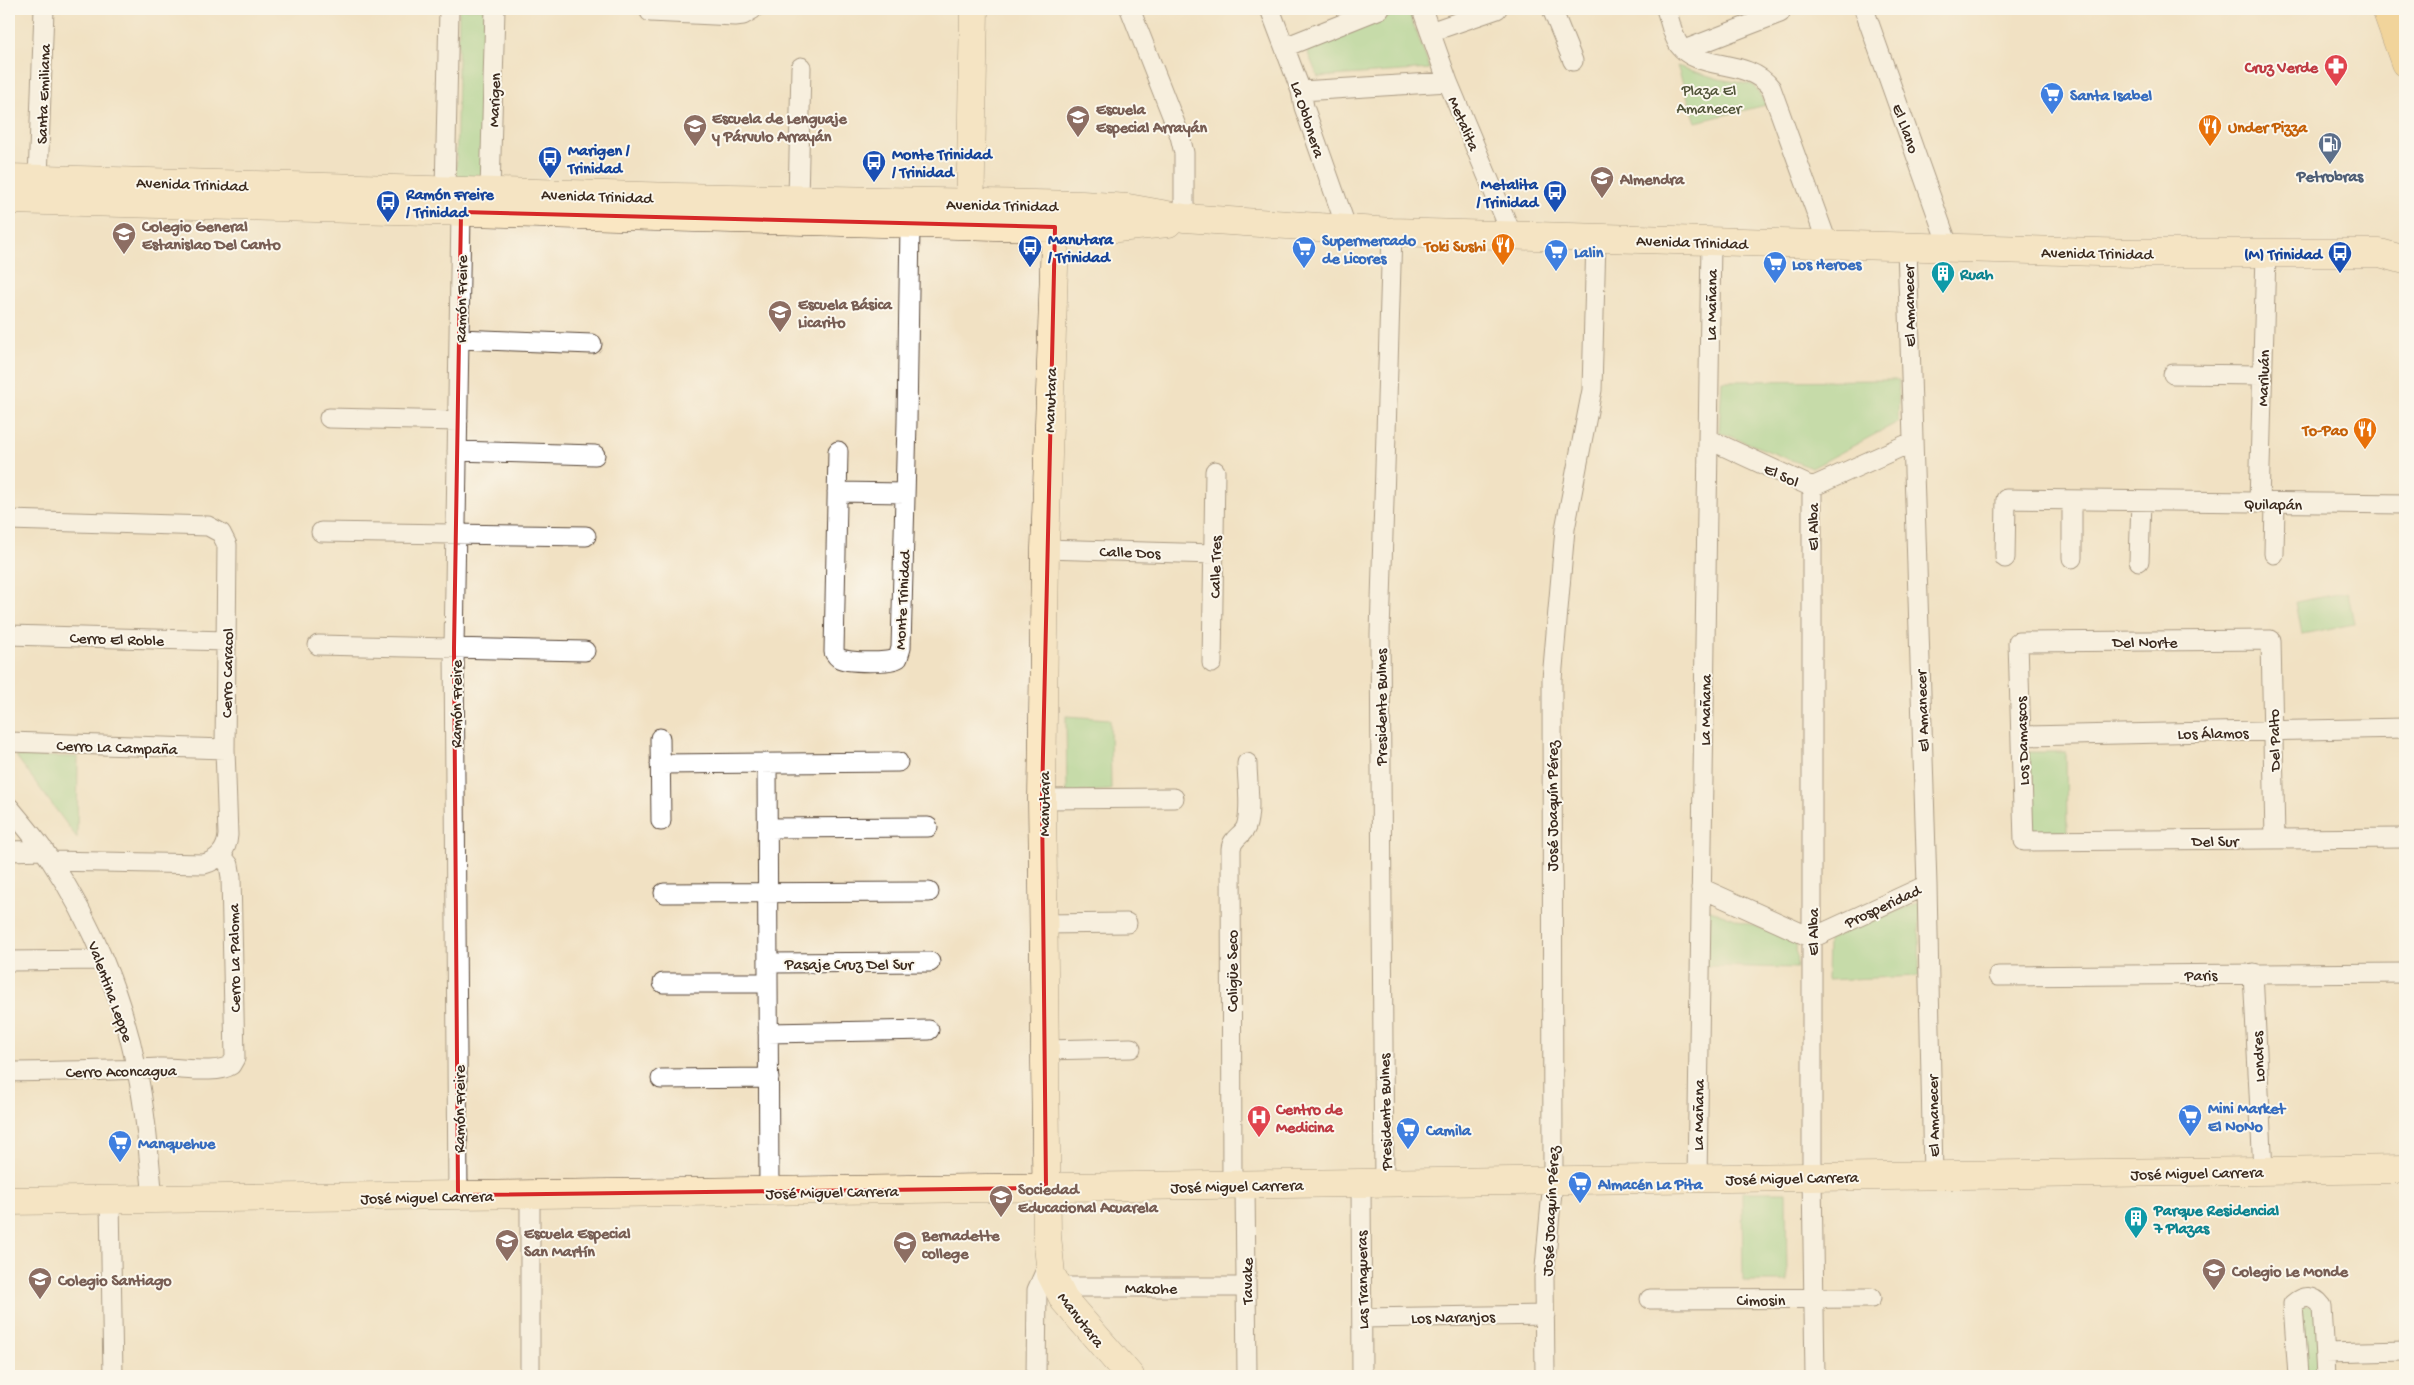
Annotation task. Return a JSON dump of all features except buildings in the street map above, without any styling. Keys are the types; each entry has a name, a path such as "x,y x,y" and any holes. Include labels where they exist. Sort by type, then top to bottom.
{"main road":[{"path":"970,214 974,9"},
{"path":"2386,9 2405,63"},
{"name":"Avenida Trinidad","path":"9,178 798,200 970,214 1055,216 1135,228 1184,218 1392,232 1711,242 2134,253 2397,253"},
{"name":"Avenida Trinidad","path":"9,200 910,224 970,214"},
{"name":"Manutara","path":"1055,216 1045,549 1042,799 1046,1188 1053,1275 1070,1310 1130,1376"},
{"name":"José Miguel Carrera","path":"9,1201 2405,1169"}],"street":[{"name":"Santa Emiliana","path":"38,179 44,9"},
{"path":"449,9 445,190 461,212 490,191"},
{"name":"Marigen","path":"490,191 496,9"},
{"path":"650,12 735,16 742,15 753,9"},
{"path":"1130,9 1180,136 1184,153 1184,218"},
{"name":"La Oblonera","path":"1270,9 1301,90 1304,107 1347,229"},
{"path":"1285,47 1380,9"},
{"name":"Metalita","path":"1422,9 1448,82 1512,236"},
{"path":"1430,32 1497,9"},
{"path":"1552,9 1572,61"},
{"path":"1666,9 1676,38 1684,50 1703,60 1758,75 1771,88 1828,245"},
{"name":"El Llano","path":"1864,9 1949,248"},
{"path":"1684,50 1780,13"},
{"path":"798,200 801,67"},
{"path":"1301,90 1448,82"},
{"name":"Ramón Freire","path":"458,1195 454,648 461,212"},
{"name":"Monte Trinidad","path":"838,451 834,652 844,660 890,662 898,658 901,648 910,224"},
{"name":"Presidente Bulnes","path":"1372,1183 1380,643 1392,232"},
{"name":"José Joaquín Pérez","path":"1546,1376 1544,1315 1546,1250 1553,1181 1552,679 1565,529 1592,390 1596,238"},
{"name":"La Mañana","path":"1697,1179 1711,242"},
{"name":"El Amanecer","path":"1907,247 1927,885 1933,1175"},
{"name":"Mariluán","path":"2266,254 2262,375 2267,502 2274,554"},
{"path":"459,339 592,344"},
{"path":"2173,374 2262,375"},
{"path":"329,418 458,421"},
{"name":"El Sol","path":"1708,438 1812,487 1912,442"},
{"path":"457,451 595,455"},
{"name":"Calle Tres","path":"1212,663 1215,471"},
{"name":"El Alba","path":"1812,487 1812,1177 1815,1376"},
{"path":"837,492 905,493"},
{"name":"Quilapán","path":"2005,558 2006,499 2405,504"},
{"path":"2072,500 2072,558"},
{"path":"2139,561 2141,501"},
{"name":"Cerro Caracol","path":"9,520 201,525 215,529 225,539 228,552 225,749 228,842 221,854"},
{"path":"321,532 586,536"},
{"name":"Calle Dos","path":"1045,549 1214,554"},
{"name":"Cerro El Roble","path":"9,634 226,641"},
{"name":"Del Norte","path":"2018,642 2271,640"},
{"name":"Del Palto","path":"2271,640 2275,839"},
{"name":"Los Damascos","path":"2018,642 2024,841"},
{"path":"318,645 585,651"},
{"name":"Los Álamos","path":"2021,736 2405,728"},
{"path":"660,738 661,821"},
{"name":"Cerro La Campaña","path":"9,742 225,749"},
{"path":"660,764 898,762"},
{"name":"Pasaje Cruz Del Sur","path":"766,763 769,1192"},
{"name":"Coligüe Seco","path":"1239,1185 1231,849 1233,840 1244,831 1248,820 1247,763"},
{"path":"1042,799 1174,798"},
{"name":"Valentina Leppe","path":"9,807 48,856 81,913 121,1010 137,1070 146,1125 153,1200"},
{"path":"767,828 928,827"},
{"name":"Del Sur","path":"2024,841 2405,838"},
{"path":"9,851 48,856 197,864 210,862 221,854"},
{"name":"Cerro La Paloma","path":"221,854 229,865 232,878 235,1058 232,1065"},
{"name":"Prosperidad","path":"1812,938 1927,885"},
{"path":"1701,888 1812,938"},
{"path":"664,893 929,892"},
{"path":"1043,924 1127,923"},
{"path":"9,961 102,960"},
{"name":"Pasaje Cruz Del Sur","path":"768,963 930,962"},
{"name":"Paris","path":"1998,976 2405,973"},
{"name":"Londres","path":"2253,974 2263,1171"},
{"name":"Pasaje Cruz Del Sur","path":"663,983 768,983"},
{"path":"768,1033 929,1030"},
{"path":"1045,1050 1131,1048"},
{"name":"Cerro Aconcagua","path":"9,1072 160,1068 222,1069 232,1065"},
{"path":"661,1079 768,1078"},
{"name":"Las Tranqueras","path":"1362,1376 1362,1318 1372,1183"},
{"name":"Tavake","path":"1239,1185 1246,1287 1247,1376"},
{"path":"530,1194 530,1376"},
{"path":"110,1200 113,1376"},
{"path":"1036,1376 1037,1290 1053,1275"},
{"name":"Makohe","path":"1053,1275 1246,1287"},
{"path":"2298,1376 2293,1304 2298,1300 2309,1297 2319,1302 2322,1306 2326,1376"},
{"name":"Cimosin","path":"1650,1299 1871,1298"},
{"name":"Los Naranjos","path":"1362,1318 1544,1315"},
{"path":"2325,1353 2405,1351"}],"highlighted area":[{"path":"461,212 1055,227 1042,799 1046,1188 458,1195 454,648"}],"green space":[{"path":"459,9 485,9 482,182 456,181"},
{"path":"1408,9 1430,69 1318,77 1307,51"},
{"name":"Plaza El Amanecer","path":"1677,66 1719,79 1754,85 1766,105 1696,122"},
{"path":"1899,380 1898,422 1812,468 1719,432 1722,381"},
{"path":"2348,592 2354,624 2302,634 2296,602"},
{"path":"1066,716 1110,719 1111,790 1067,793"},
{"path":"2029,752 2066,752 2067,832 2030,832"},
{"path":"16,756 78,757 77,838"},
{"path":"1920,902 1919,976 1827,980 1828,939"},
{"path":"1705,908 1796,941 1797,968 1705,966"},
{"path":"1742,1192 1786,1192 1787,1281 1743,1281"},
{"path":"2317,1305 2321,1376 2304,1376 2299,1307"}],"place":[{"name":"Cruz Verde","path":"2336,87"},
{"name":"Santa Isabel","path":"2052,115"},
{"name":"Escuela Especial Arrayán","path":"1078,138"},
{"name":"Escuela de Lenguaje y Párvulo Arrayán","path":"695,147"},
{"name":"Under Pizza","path":"2210,147"},
{"name":"Petrobras","path":"2330,165"},
{"name":"Marigen / Trinidad","path":"550,179"},
{"name":"Monte Trinidad / Trinidad","path":"874,183"},
{"name":"Almendra","path":"1602,199"},
{"name":"Metalita / Trinidad","path":"1555,213"},
{"name":"Ramón Freire / Trinidad","path":"388,223"},
{"name":"Colegio General Estanislao Del Canto","path":"124,255"},
{"name":"Toki Sushi","path":"1503,266"},
{"name":"Manutara / Trinidad","path":"1030,268"},
{"name":"Supermercado de Licores","path":"1304,269"},
{"name":"Lalin","path":"1556,272"},
{"name":"(M) Trinidad","path":"2340,274"},
{"name":"Los Heroes","path":"1775,284"},
{"name":"Ruah","path":"1943,294"},
{"name":"Escuela Básica Licarito","path":"780,333"},
{"name":"To-Pao","path":"2365,450"},
{"name":"Mini Market El NoNo","path":"2190,1137"},
{"name":"Centro de Medicina","path":"1259,1138"},
{"name":"Camila","path":"1408,1150"},
{"name":"Manquehue","path":"120,1163"},
{"name":"Almacén La Pita","path":"1580,1204"},
{"name":"Sociedad Educacional Acuarela","path":"1001,1218"},
{"name":"Parque Residencial 7 Plazas","path":"2136,1239"},
{"name":"Escuela Especial San Martín","path":"507,1262"},
{"name":"Bernadette college","path":"905,1264"},
{"name":"Colegio Le Monde","path":"2214,1291"},
{"name":"Colegio Santiago","path":"40,1300"}]}
